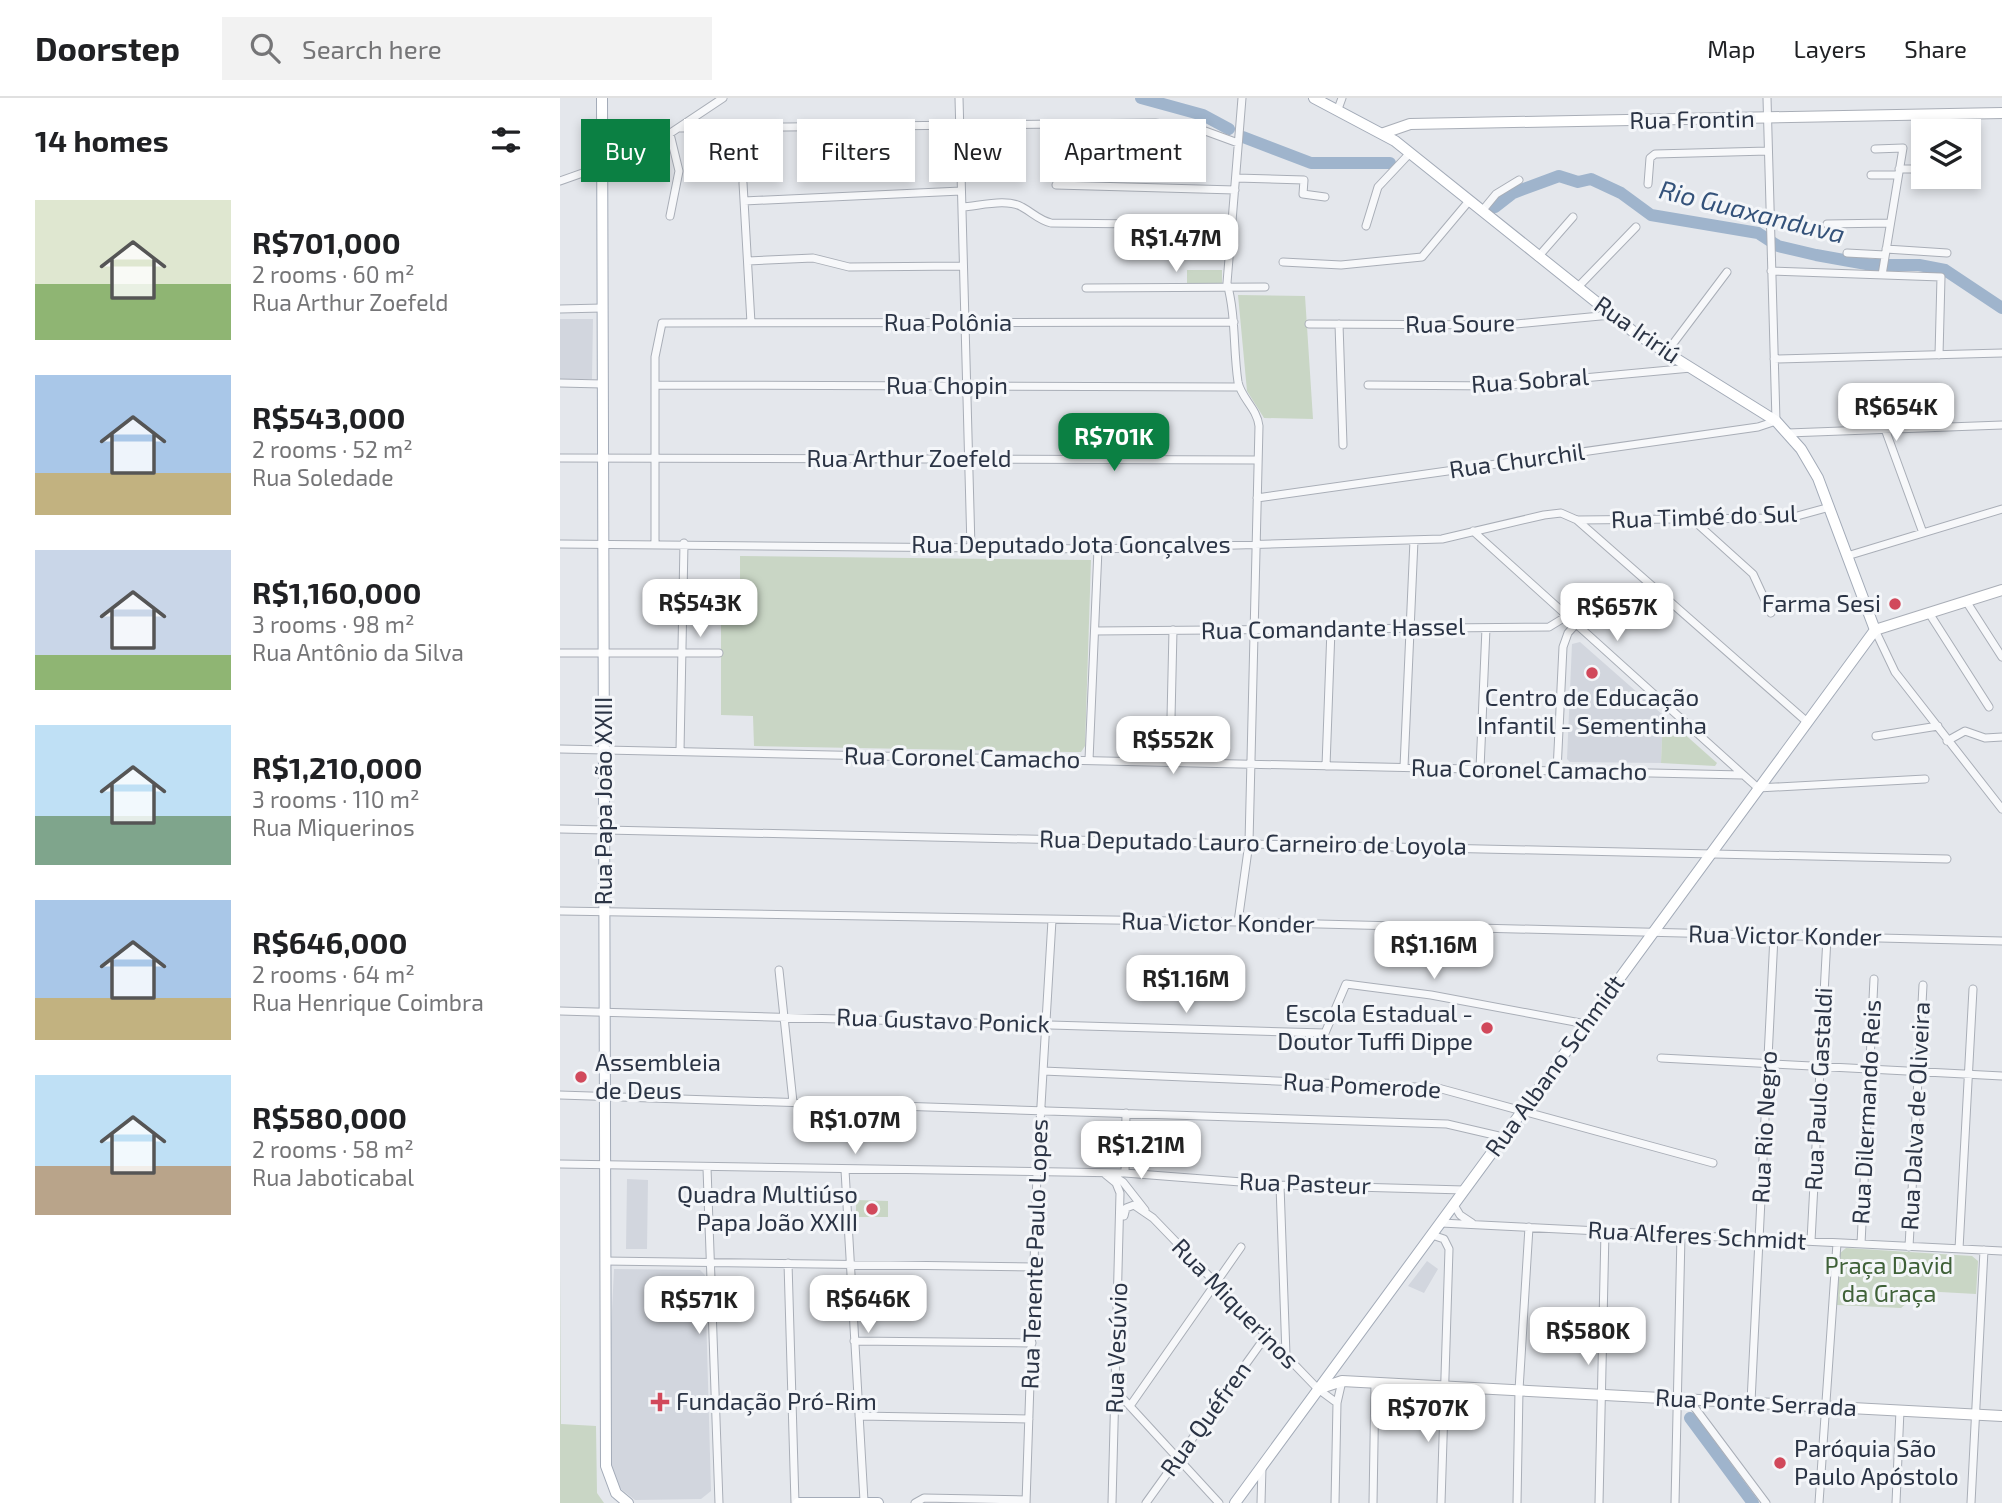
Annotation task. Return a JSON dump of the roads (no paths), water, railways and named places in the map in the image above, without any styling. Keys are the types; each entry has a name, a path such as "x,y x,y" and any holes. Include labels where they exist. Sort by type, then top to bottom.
{"main road":[{"name":"Rua Papa João XXIII","path":"602,98 602,119"},
{"name":"Rua Iririú","path":"1314,98 1384,133 1611,315 1666,353 1776,421 1811,464 1830,507 1875,630"},
{"name":"Rua Frontin","path":"1384,133 1410,124 2002,113"},
{"name":"Rua Papa João XXIII","path":"602,182 606,1466 611,1484 625,1501"},
{"path":"1875,630 2002,590"},
{"name":"Rua Albano Schmidt","path":"1235,1503 1875,630"},
{"path":"1335,1367 1342,1381"},
{"name":"Rua Ponte Serrada","path":"1318,1389 1342,1381 2002,1416"},
{"path":"796,1503 878,1503"}],"street":[{"path":"670,216 679,171 670,134 723,98"},
{"path":"959,98 960,119"},
{"path":"1238,922 1249,844 1259,420 1240,387 1228,287 1242,98"},
{"path":"1338,110 1342,98"},
{"path":"1766,98 1776,421"},
{"path":"1026,125 1171,124 1239,137"},
{"path":"679,128 929,126"},
{"path":"1875,149 1903,148 1884,262"},
{"path":"1648,184 1650,158 1655,154 1768,151"},
{"path":"1366,226 1378,187 1410,153"},
{"path":"1871,175 1911,170"},
{"path":"560,181 581,174"},
{"path":"1236,177 1304,180 1303,194 1325,197"},
{"path":"1482,211 1501,189 1519,180"},
{"path":"961,182 971,548"},
{"path":"743,183 751,323"},
{"path":"1056,185 1235,190"},
{"path":"744,201 961,191"},
{"path":"1283,262 1341,265 1422,257 1469,201"},
{"path":"962,207 1008,203 1021,206 1037,219 1051,223 1232,225"},
{"path":"1538,257 1573,217"},
{"path":"1827,225 1890,223"},
{"path":"1577,288 1636,227"},
{"path":"1847,253 1941,277 1940,355"},
{"path":"1771,271 1884,262 1947,253"},
{"path":"748,261 813,258 849,267 963,266"},
{"path":"1666,353 1727,272"},
{"path":"1086,288 1265,287"},
{"path":"560,309 602,308"},
{"name":"Rua Soure","path":"1309,324 1506,325 1611,315"},
{"name":"Rua Polônia","path":"655,385 656,346 662,323 1234,322"},
{"path":"1339,324 1343,445"},
{"path":"1774,359 2002,353"},
{"name":"Rua Sobral","path":"1368,385 1497,386 1692,368"},
{"path":"560,383 602,384"},
{"path":"655,385 655,543"},
{"name":"Rua Chopin","path":"655,385 1240,387"},
{"name":"Rua Churchil","path":"1258,498 1758,427 1776,421"},
{"path":"1788,433 2002,425"},
{"path":"1885,429 1923,533"},
{"name":"Rua Arthur Zoefeld","path":"560,458 1258,460"},
{"name":"Rua Timbé do Sul","path":"1577,520 1790,518 1830,507"},
{"path":"1847,556 2002,509"},
{"name":"Rua Deputado Jota Gonçalves","path":"560,544 684,543 1098,549 1442,539 1554,513 1577,520"},
{"path":"1692,519 1754,574 1771,613"},
{"path":"1577,520 1806,722"},
{"path":"1473,531 1758,788 1925,779"},
{"path":"1404,767 1414,540"},
{"path":"680,751 684,543"},
{"path":"1089,760 1098,549"},
{"path":"1966,601 2002,657"},
{"path":"1929,613 1989,707"},
{"name":"Rua Comandante Hassel","path":"1095,631 1549,627 1567,616"},
{"path":"1557,771 1563,647 1568,633 1576,624"},
{"path":"1480,769 1486,628"},
{"path":"1326,766 1331,629"},
{"path":"1170,762 1173,630"},
{"path":"1875,630 1895,672 2002,809"},
{"path":"560,653 719,653"},
{"path":"1876,736 1938,726"},
{"path":"1947,741 1965,731 1985,738 2002,737"},
{"name":"Rua Coronel Camacho","path":"560,749 1743,775"},
{"name":"Rua Deputado Lauro Carneiro de Loyola","path":"560,829 1947,859"},
{"name":"Rua Victor Konder","path":"560,911 1238,922 2002,941"},
{"name":"Rua Tenente Paulo Lopes","path":"1026,1502 1037,1173 1052,920"},
{"name":"Rua Rio Negro","path":"1751,1402 1774,936"},
{"name":"Rua Paulo Gastaldi","path":"1811,1241 1827,937"},
{"path":"779,970 793,1102"},
{"name":"Rua Dilermando Reis","path":"1861,1244 1874,979"},
{"name":"Rua Gustavo Ponick","path":"560,1011 1325,1033 1346,984 1440,996 1586,1024"},
{"name":"Rua Dalva de Oliveira","path":"1909,1247 1923,985"},
{"path":"1959,1249 1973,989"},
{"path":"1661,1058 2002,1076"},
{"name":"Rua Pomerode","path":"1043,1071 1429,1087 1713,1163"},
{"path":"560,1095 1457,1125 1503,1137"},
{"path":"1125,1173 1126,1114"},
{"name":"Rua Pasteur","path":"560,1164 1125,1173 1280,1185 1464,1190"},
{"path":"708,1168 719,1503"},
{"path":"845,1170 864,1502"},
{"name":"Rua Miquerinos","path":"1106,1173 1127,1186 1153,1218 1266,1336 1318,1389 1337,1403"},
{"name":"Rua Vesúvio","path":"1106,1173 1121,1193 1112,1503"},
{"path":"1127,1186 1132,1178 1146,1175"},
{"path":"1280,1185 1286,1356"},
{"name":"Rua Miquerinos","path":"1121,1234 1124,1213 1129,1205 1134,1205 1153,1218"},
{"path":"1454,1205 1460,1215 1476,1224"},
{"name":"Rua Alferes Schmidt","path":"1441,1223 2002,1251"},
{"path":"1517,1503 1519,1390 1529,1227"},
{"path":"1598,1503 1605,1231"},
{"path":"1432,1235 1444,1239 1450,1249 1441,1503"},
{"path":"1675,1503 1683,1399 1681,1235"},
{"path":"1819,1503 1837,1243"},
{"path":"1130,1406 1241,1247"},
{"path":"1971,1503 1984,1250"},
{"path":"605,1261 1034,1267"},
{"path":"788,1263 796,1503"},
{"name":"Rua Quéfren","path":"1146,1503 1266,1336"},
{"path":"854,1341 1032,1343"},
{"path":"1335,1503 1337,1403 1342,1381"},
{"path":"1373,1503 1375,1383"},
{"path":"1116,1391 1219,1503"},
{"path":"1683,1399 1766,1503"},
{"path":"1896,1503 1900,1410"},
{"path":"859,1416 1029,1419"},
{"path":"1261,1503 1262,1466"},
{"path":"915,1503 924,1499 1026,1502"}],"waterway":[{"name":"Rio Guaxanduva","path":"1141,98 1203,115 1229,129"},
{"name":"Rio Guaxanduva","path":"1243,137 1311,163 1390,163"},
{"name":"Rio Guaxanduva","path":"1495,207 1513,193 1559,176 1578,182 1591,179 1621,193 1651,215 1758,233 1778,246 1816,255 1872,265 1919,265 1945,270 2002,308"},
{"path":"1690,1418 1753,1503"}],"place":[{"name":"Farma Sesi","path":"1895,604"},
{"name":"Centro de Educação Infantil - Sementinha","path":"1592,673"},
{"name":"Escola Estadual - Doutor Tuffi Dippe","path":"1487,1028"},
{"name":"Assembleia de Deus","path":"581,1077"},
{"name":"Quadra Multiúso Papa João XXIII","path":"872,1209"},
{"name":"Fundação Pró-Rim","path":"660,1402"},
{"name":"Paróquia São Paulo Apóstolo","path":"1780,1463"}],"park label":[{"name":"Praça David da Graça","path":"1889,1280"}]}
